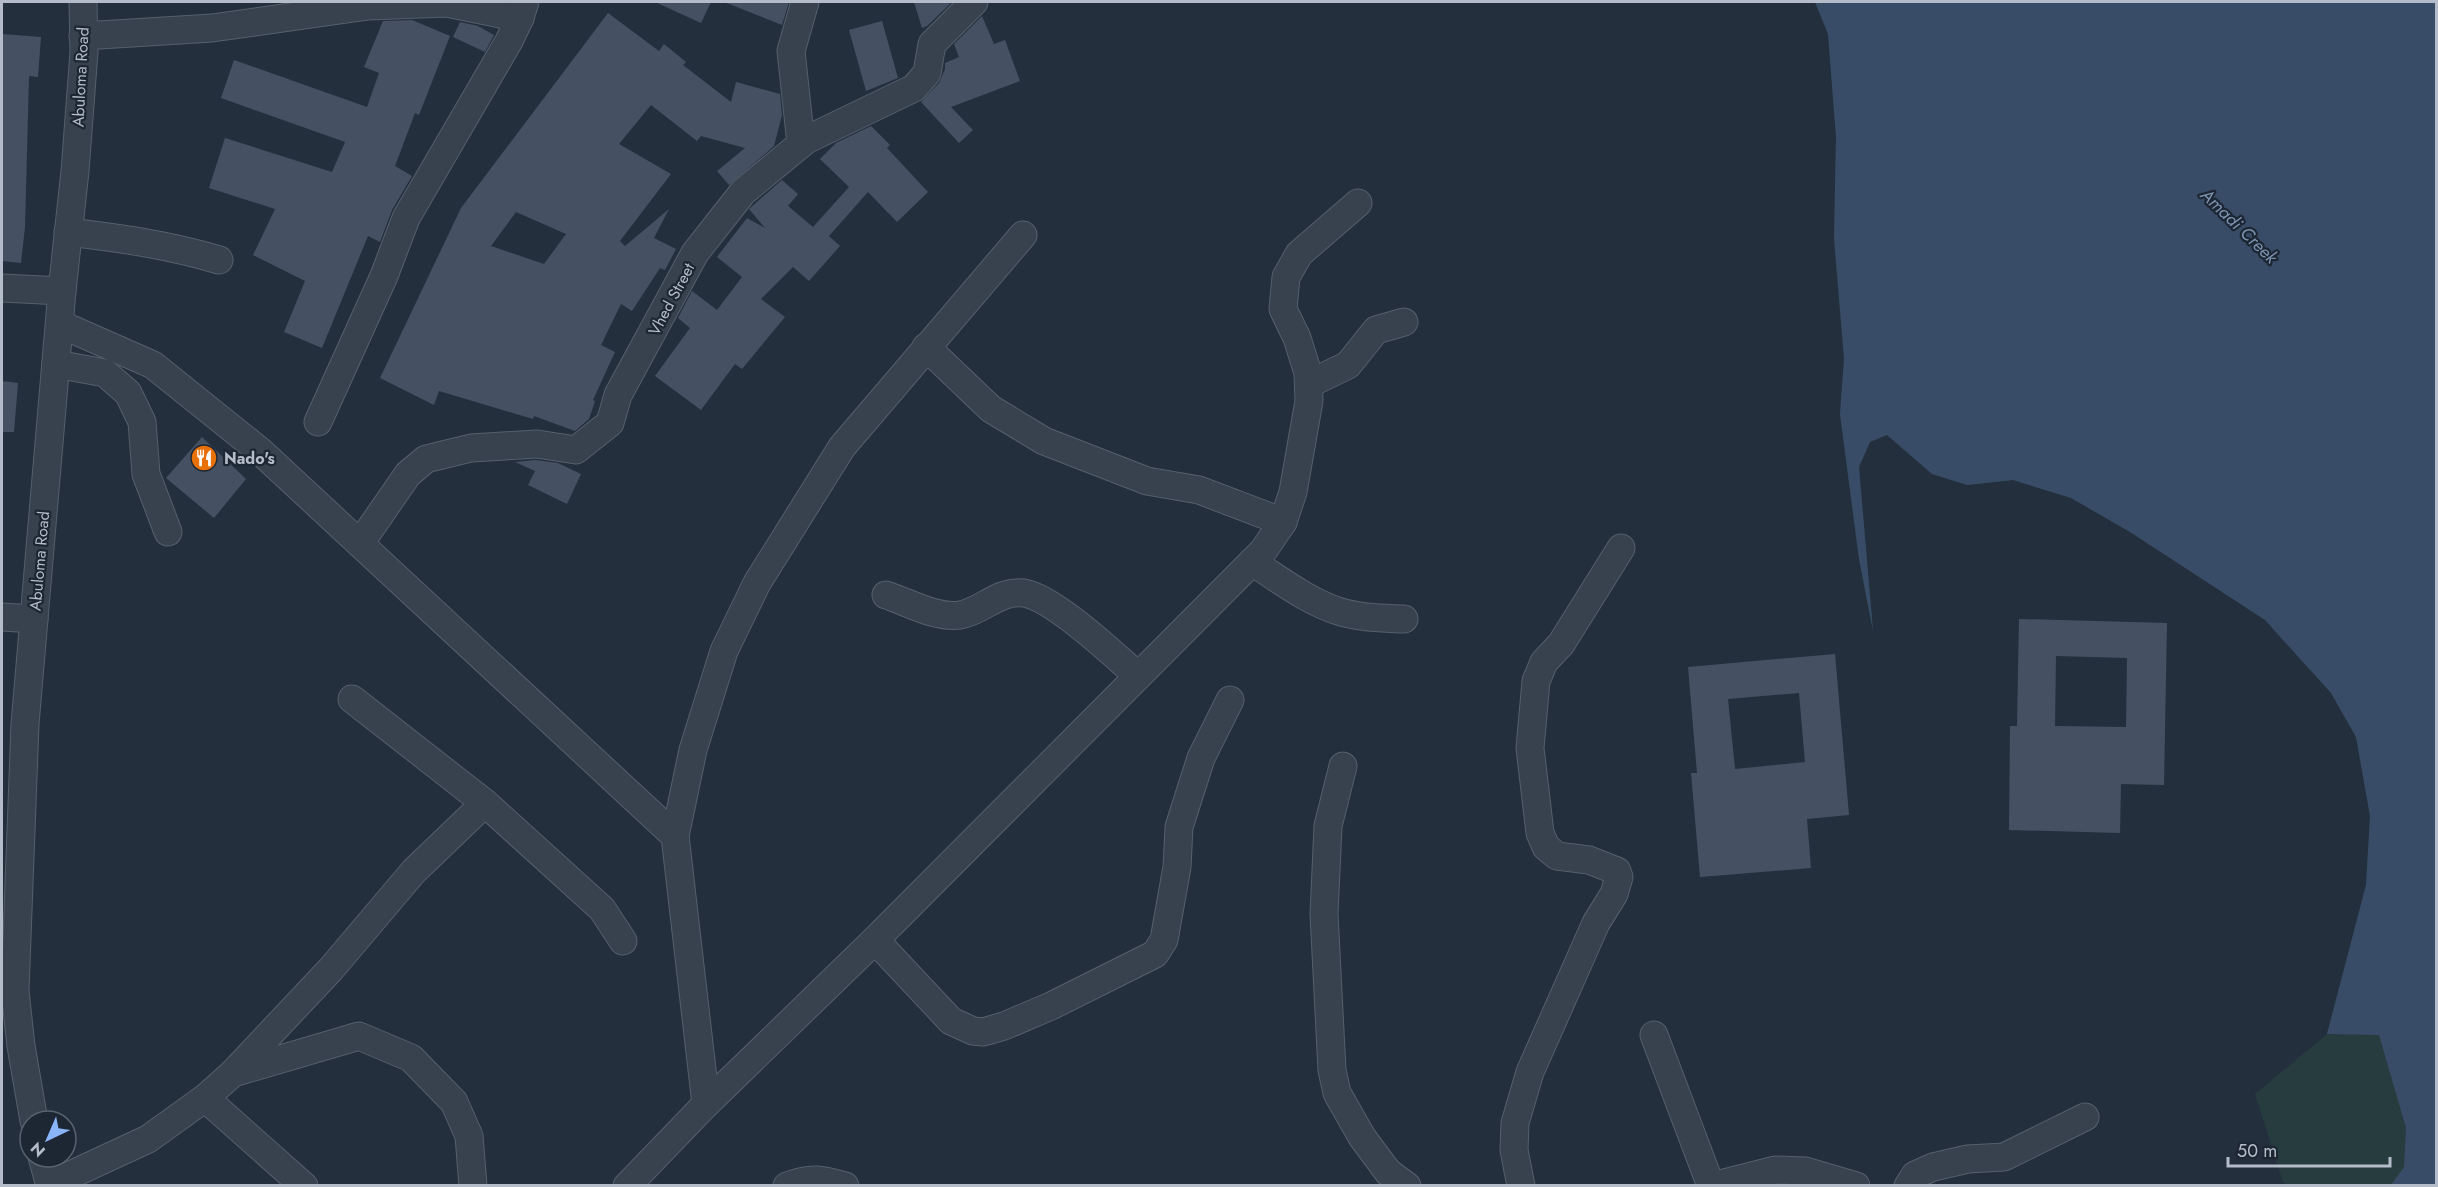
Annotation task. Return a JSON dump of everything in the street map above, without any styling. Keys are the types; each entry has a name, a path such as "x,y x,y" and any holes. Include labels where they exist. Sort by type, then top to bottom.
{"street":[{"name":"Abuloma Road","path":"32,1109 21,1046 8,991 25,724 62,291 75,171 83,36 82,2"},
{"path":"801,144 791,51 805,2"},
{"name":"Vhed Street","path":"361,542 408,474 426,459 471,448 537,444 576,450 610,423 618,395 696,253 743,192 801,144 914,88 927,73 932,44 974,2"},
{"path":"83,36 212,28 368,6 447,3 523,10 406,219 384,276 318,422"},
{"path":"627,1185 1263,551 1283,522 1293,492 1309,401 1308,373 1297,338 1283,309 1286,277 1299,254 1358,203"},
{"path":"68,232 137,240 178,248 219,261"},
{"path":"706,1104 675,836 693,750 724,651 757,583 842,447 1023,235"},
{"path":"2,288 62,291"},
{"path":"1309,384 1348,365 1377,330 1404,322"},
{"path":"60,324 153,365 260,450 675,836"},
{"path":"926,347 991,409 1044,441 1147,481 1199,490 1283,522"},
{"path":"56,364 105,374 128,393 142,422 146,474 168,532"},
{"path":"1521,1185 1514,1150 1515,1123 1530,1072 1596,923 1614,894 1619,878 1617,871 1610,867 1589,860 1557,856 1546,847 1540,833 1530,748 1536,681 1544,662 1560,644 1620,548"},
{"path":"1252,562 1311,599 1339,612 1371,618 1404,619"},
{"path":"886,595 943,615 960,615 1001,595 1024,593 1046,601 1138,676"},
{"path":"2,617 34,620"},
{"path":"352,699 485,802 602,909 624,941"},
{"path":"875,940 951,1021 967,1029 983,1032 1004,1026 1051,1006 1155,954 1164,940 1166,930 1177,867 1179,827 1201,758 1230,700"},
{"path":"1343,766 1328,826 1324,914 1332,1070 1337,1093 1362,1137 1388,1172 1407,1185"},
{"path":"45,1169 49,1185 148,1139 205,1098 233,1073 331,969 414,871 485,802"},
{"path":"1654,1035 1712,1185 1775,1170 1805,1171 1856,1185"},
{"path":"233,1073 359,1036 411,1059 454,1102 469,1136 473,1185"},
{"path":"205,1098 304,1185"},
{"path":"1908,1185 1915,1175 1933,1167 1968,1159 2004,1156 2085,1117"},
{"path":"787,1185 806,1179 845,1185"}],"green space":[{"path":"1815,2 2347,668 2436,1185 2288,1185 2283,1182 2255,1094 2327,1034 2366,885 2370,816 2356,737 2331,693 2265,620 2130,532 2071,498 2013,480 1967,485 1932,474 1887,435 1870,442 1859,467 1873,631 1859,559 1840,414 1844,358 1834,238 1836,137 1828,34"}],"water":[{"name":"Amadi Creek","path":"1815,2 2436,2 2436,1185 2391,1185 2404,1167 2406,1128 2379,1035 2327,1034 2366,885 2370,816 2356,737 2331,693 2265,620 2130,532 2071,498 2013,480 1967,485 1932,474 1887,435 1870,442 1859,467 1873,631 1859,559 1840,414 1844,358 1834,238 1836,137 1828,34"}],"building":[{"path":"655,2 711,2 701,23"},
{"path":"724,2 789,2 782,25"},
{"path":"914,2 952,2 922,28"},
{"path":"608,13 659,51 664,44 686,62 683,65 731,102 736,82 780,94 782,115 774,146 729,185 717,171 745,148 701,136 697,141 651,105 619,144 671,174 620,241 625,246 669,209 654,238 676,249 665,270 660,268 632,311 621,304 601,345 615,352 593,400 595,401 589,419 575,431 534,416 533,419 439,391 434,405 380,378 461,208","holes":["516,212 566,234 544,264 491,246"]},
{"path":"982,16 994,44 1005,40 1020,81 951,107 973,130 959,143 921,102 939,83 945,63 959,57 954,44"},
{"path":"412,20 450,36 419,115 415,113 395,166 412,176 392,210 380,242 368,236 322,348 284,332 305,281 253,255 275,209 209,188 225,138 332,172 345,142 221,98 234,60 367,107 379,73 364,67 383,21"},
{"path":"882,21 898,78 866,91 849,30"},
{"path":"460,22 478,26 494,35 485,52 453,37"},
{"path":"2,34 41,37 38,77 29,76 25,227 21,263 2,261"},
{"path":"871,126 890,145 887,148 928,192 897,222 868,192 829,236 840,246 809,281 793,267 761,299 785,317 742,369 735,364 701,410 655,376 690,328 678,318 692,291 717,310 742,277 717,257 747,218 765,228 749,209 782,180 798,194 788,206 813,227 849,187 820,159 836,143"},
{"path":"2,381 18,383 14,432 2,432"},
{"name":"Nado's","path":"202,437 246,479 214,518 166,478"},
{"path":"536,460 558,463 581,474 567,504 528,485 535,471 515,462"},
{"path":"2019,619 2167,623 2164,785 2121,784 2120,833 2009,830 2010,726 2017,726","holes":["2056,656 2127,658 2126,727 2055,726"]},
{"path":"1835,654 1849,815 1807,819 1811,868 1700,877 1691,773 1697,773 1688,667","holes":["1799,693 1805,762 1735,769 1728,699"]}],"place":[{"name":"Nado's","path":"204,458"}]}
